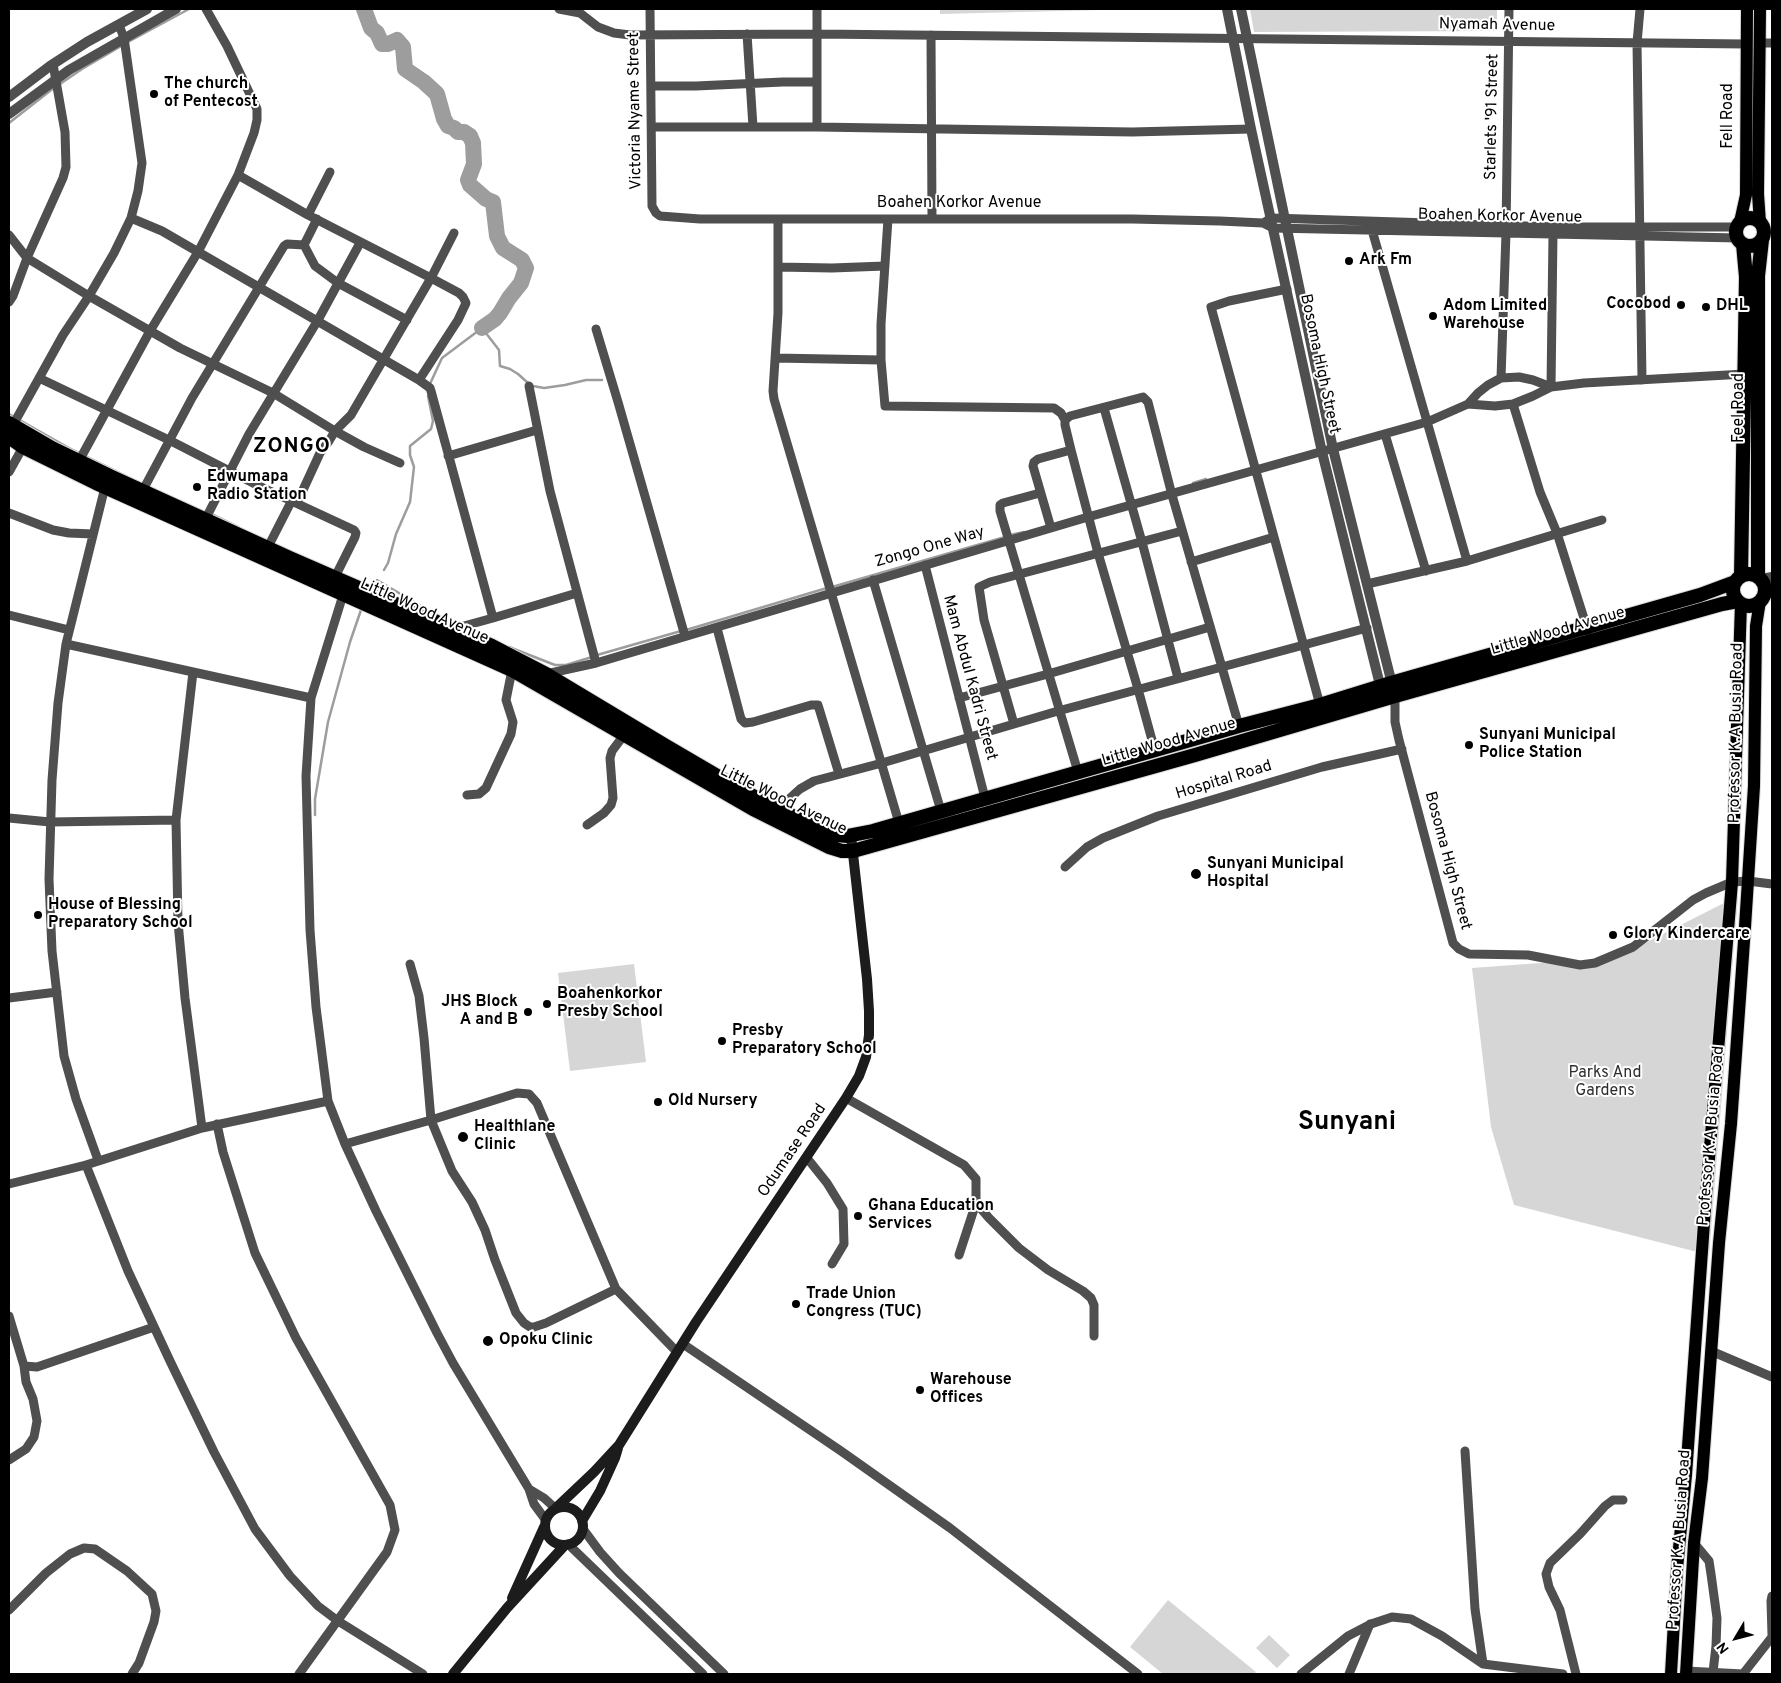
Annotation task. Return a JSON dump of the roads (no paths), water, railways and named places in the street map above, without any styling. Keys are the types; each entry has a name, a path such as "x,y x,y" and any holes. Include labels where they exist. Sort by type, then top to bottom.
{"highway":[{"path":"1748,218 1756,220 1765,232 1759,243 1751,246 1740,233 1748,218"},
{"name":"Feel Road","path":"1764,577 1758,276 1765,232"},
{"name":"Feel Road","path":"1738,579 1745,374 1746,276 1740,233"},
{"name":"Little Wood Avenue","path":"10,428 23,447 105,487 512,670 753,809 829,847 842,851 853,851 1195,755 1387,692 1588,635 1722,604 1740,602"},
{"name":"Little Wood Avenue","path":"10,428 268,547 492,646 546,674 743,790 820,830 837,835 851,836 1239,726 1387,692"},
{"path":"1750,574 1764,577 1766,596 1753,605 1740,602 1734,592 1738,579 1750,574"},
{"name":"Little Wood Avenue","path":"1588,635 1700,595 1738,579"},
{"path":"1220,732 1224,746"},
{"path":"1191,740 1195,755"}],"main road":[{"name":"Fell Road","path":"1740,233 1746,196 1747,9"},
{"name":"Fell Road","path":"1760,9 1766,43 1758,194 1765,232"},
{"name":"Professor K.A Busia Road","path":"1686,1673 1694,1543 1702,1478 1719,1243 1732,1115 1748,881 1754,786 1756,626 1766,596"},
{"name":"Professor K.A Busia Road","path":"1672,1674 1677,1569 1686,1476 1706,1195 1732,882 1740,602"},
{"name":"Odumase Road","path":"556,1508 619,1445 680,1348 807,1158 859,1076 866,1057 869,1035 867,979 851,836"},
{"name":"Odumase Road","path":"582,1525 607,1477 619,1445"},
{"path":"453,1674 507,1608 567,1545 578,1539 582,1525 580,1515 569,1507 556,1508 549,1513 507,1608"},
{"path":"545,1523 546,1534 551,1540 558,1544 567,1545"}],"street":[{"path":"9,97 53,64 147,9"},
{"path":"9,114 55,79 176,9"},
{"path":"79,461 150,331 198,252 238,175 254,133 257,109 227,46 206,9"},
{"name":"Nyamah Avenue","path":"559,9 580,13 598,26 630,35 818,34 1746,44"},
{"name":"Victoria Nyame Street","path":"650,9 652,206 656,213"},
{"path":"817,9 817,127"},
{"name":"Bosoma High Street","path":"1227,9 1269,223 1287,289 1322,452 1367,628 1387,692 1453,943 1458,949 1469,954 1528,955 1580,965 1595,963 1632,947 1693,900 1732,882"},
{"name":"Bosoma High Street","path":"1241,9 1333,449 1367,584 1387,692"},
{"name":"Starlets '91 Street","path":"1501,378 1506,229 1509,9"},
{"path":"1640,9 1637,43 1642,380"},
{"path":"10,428 114,253 131,218 142,175 142,163 124,38 119,25"},
{"path":"747,34 753,127"},
{"path":"931,35 932,219"},
{"path":"9,302 63,178 66,166 65,132 53,64"},
{"path":"651,86 817,82"},
{"path":"652,127 817,127 1132,132 1251,130"},
{"path":"308,215 330,172"},
{"path":"238,175 308,215 431,278 463,297 466,303 425,384"},
{"name":"Boahen Korkor Avenue","path":"656,213 668,218 1122,219 1506,229 1553,234 1640,231"},
{"path":"131,218 162,231 318,320 425,384 448,456 493,618"},
{"path":"304,245 317,219"},
{"path":"778,219 778,313 774,399 899,823"},
{"path":"888,219 881,324 881,360 885,406 1054,408 1061,413 1065,420 1088,517 1155,751"},
{"name":"Boahen Korkor Avenue","path":"1286,223 1372,230 1557,227 1740,233"},
{"path":"1372,230 1467,561"},
{"path":"268,547 320,452 335,431 351,415 431,278 454,233"},
{"path":"1551,387 1553,234"},
{"path":"9,235 27,258 89,296 150,331 273,393 364,447 400,463"},
{"path":"206,518 273,393 318,320 360,243"},
{"path":"143,490 169,440 284,246 288,244 304,245"},
{"path":"304,245 314,266 338,283 407,320"},
{"path":"778,267 832,268 885,266"},
{"path":"1287,289 1229,301 1211,307 1320,706"},
{"path":"596,329 685,636"},
{"path":"775,358 881,360"},
{"path":"1468,404 1495,406 1513,404 1551,387 1745,374"},
{"path":"39,378 354,530 356,533 335,577"},
{"path":"1468,404 1478,392 1501,378 1533,380 1551,387"},
{"path":"529,386 552,500 596,663"},
{"path":"1065,420 1070,416 1142,397 1148,402 1182,531 1239,726"},
{"name":"Zongo One Way","path":"546,674 596,663 1088,517 1427,422 1468,404"},
{"path":"1513,404 1588,635"},
{"path":"1104,408 1178,678"},
{"path":"448,456 537,430"},
{"path":"1385,434 1426,571"},
{"path":"9,472 23,447"},
{"path":"1051,528 1040,494 1033,466 1034,462 1038,459 1071,450"},
{"path":"98,1160 76,1099 64,1056 52,951 49,879 50,822 58,703 66,644 105,487"},
{"path":"1040,494 1000,505 1058,711 1078,772"},
{"path":"9,513 53,530 93,534"},
{"path":"1367,584 1467,561 1602,520"},
{"path":"1014,724 984,620 979,587 990,582 1182,531"},
{"path":"1191,562 1274,537"},
{"name":"Mam Abdul Kadri Street","path":"925,565 985,798"},
{"path":"873,580 940,811"},
{"path":"453,629 577,593"},
{"path":"343,595 311,698 306,776 310,930 316,1007 328,1101 345,1144 441,1340 529,1489 534,1504 545,1523"},
{"path":"9,615 69,630"},
{"path":"959,698 1210,626"},
{"path":"717,628 741,719 745,723 753,722 811,705 818,705 839,774"},
{"path":"779,808 814,781 882,764 1058,711 1367,628"},
{"path":"66,644 311,698"},
{"path":"468,796 479,794 486,788 511,734 512,722 506,700 512,670"},
{"path":"193,672 176,820 178,922 185,998 202,1128"},
{"path":"587,825 604,813 611,804 613,798 610,758 612,751 624,735"},
{"name":"Hospital Road","path":"1064,866 1087,847 1103,838 1158,816 1322,766 1402,749"},
{"path":"9,818 50,822 176,820"},
{"path":"1732,882 1748,881 1772,884"},
{"path":"410,964 419,996 431,1120 452,1171 472,1202 485,1230 516,1313 530,1327 546,1323 616,1290"},
{"path":"9,998 57,992"},
{"path":"345,1144 517,1093 529,1094 537,1103 616,1290 680,1348 818,1435 950,1528 1138,1674"},
{"path":"846,1098 964,1165 976,1179 976,1203 959,1255"},
{"path":"9,1184 86,1165 217,1124 328,1101"},
{"path":"217,1124 223,1152 255,1253 296,1338 390,1505 395,1530 387,1552 299,1674"},
{"path":"807,1158 843,1208 844,1244 832,1264"},
{"path":"86,1165 128,1271 214,1452 255,1530 290,1576 318,1606 338,1621 423,1674"},
{"path":"976,1203 1019,1248 1091,1298 1094,1305 1094,1336"},
{"path":"9,1316 24,1366 26,1382 33,1399 37,1421 34,1438 26,1449 9,1460"},
{"path":"24,1366 37,1367 154,1327"},
{"path":"1711,1351 1770,1376 1772,1384"},
{"path":"1465,1451 1475,1609 1483,1664"},
{"path":"529,1489 556,1508"},
{"path":"1576,1674 1560,1610 1549,1587 1546,1574 1550,1563 1605,1506 1613,1500 1623,1500"},
{"path":"582,1525 600,1552 619,1573 724,1674"},
{"path":"1694,1543 1709,1561 1711,1574 1717,1618 1713,1672"},
{"path":"567,1545 703,1674"},
{"path":"9,1610 70,1554 84,1548 96,1549 127,1571 152,1594 156,1611 154,1622 139,1662 132,1674"},
{"path":"1686,1673 1743,1674 1772,1636 1772,1596"},
{"path":"1301,1674 1348,1636 1370,1624 1392,1617 1411,1619 1442,1636 1483,1664 1563,1674"},
{"path":"1349,1674 1370,1624"}],"waterway":[{"path":"128,42 189,9"},
{"path":"364,9 371,28 377,33 382,44 388,44 397,40 403,47 405,69 437,94 444,119 448,126 470,136 473,143 474,164 468,180 470,185 486,199 493,202 497,236 503,248 522,260 526,268 521,283 500,313 482,328"},
{"path":"60,84 123,45"},
{"path":"9,123 55,87"},
{"path":"429,386 442,358 482,328 499,350 500,366 510,369 528,383"},
{"path":"533,386 544,388 586,380 602,380"},
{"path":"384,570 388,563 396,534 410,502 414,467 410,455 410,446 431,429 433,421 428,396"},
{"path":"9,414 69,448 126,476"},
{"path":"1193,483 1206,479"},
{"path":"211,514 238,527"},
{"path":"1010,535 1024,532"},
{"path":"832,587 1005,537"},
{"path":"377,580 431,612"},
{"path":"686,630 827,588"},
{"path":"315,815 315,799 328,722 350,642 361,610"},
{"path":"597,655 681,631"},
{"path":"509,647 555,665 566,665 592,657"}],"place":[{"name":"The church of Pentecost","path":"154,94"},
{"name":"Ark Fm","path":"1349,261"},
{"name":"Cocobod","path":"1681,305"},
{"name":"DHL","path":"1706,307"},
{"name":"Adom Limited Warehouse","path":"1433,316"},
{"name":"Edwumapa Radio Station","path":"197,487"},
{"name":"Sunyani Municipal Police Station","path":"1469,745"},
{"name":"Sunyani Municipal Hospital","path":"1196,874"},
{"name":"House of Blessing Preparatory School","path":"38,915"},
{"name":"Glory Kindercare","path":"1613,935"},
{"name":"Boahenkorkor Presby School","path":"547,1004"},
{"name":"JHS Block A and B","path":"528,1012"},
{"name":"Presby Preparatory School","path":"722,1041"},
{"name":"Old Nursery","path":"658,1102"},
{"name":"Healthlane Clinic","path":"463,1137"},
{"name":"Ghana Education Services","path":"858,1216"},
{"name":"Trade Union Congress (TUC)","path":"796,1304"},
{"name":"Opoku Clinic","path":"488,1341"},
{"name":"Warehouse Offices","path":"920,1390"}],"district":[{"name":"ZONGO","path":"292,448"},
{"name":"Sunyani","path":"1347,1124"}],"park label":[{"name":"Parks And Gardens","path":"1605,1083"}]}
